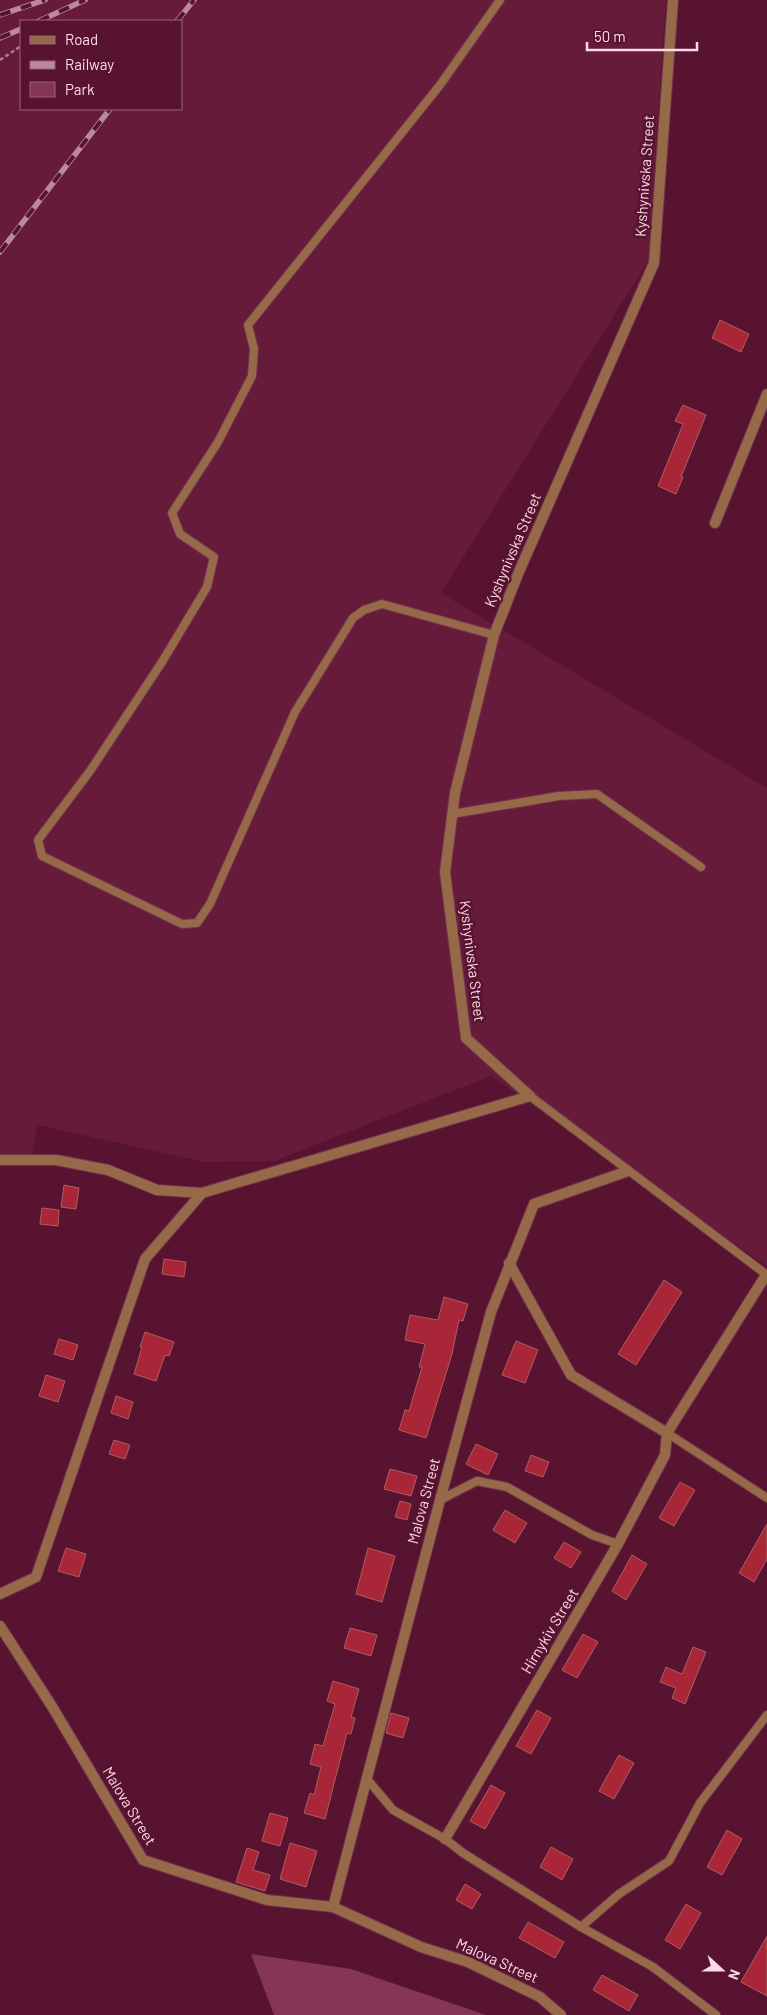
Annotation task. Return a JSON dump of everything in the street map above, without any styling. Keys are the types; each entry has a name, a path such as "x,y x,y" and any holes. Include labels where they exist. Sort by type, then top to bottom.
{"street":[{"name":"Kyshynivska Street","path":"530,1096 466,1038 445,872 452,814 455,793 494,636 518,574 654,263 673,0"},
{"path":"715,523 767,394"},
{"path":"0,1160 56,1160 108,1170 157,1190 202,1193 530,1096"},
{"name":"Malova Street","path":"334,1907 491,1312 509,1263 534,1204 628,1171"},
{"path":"0,1594 36,1577 145,1259 202,1193"},
{"path":"509,1263 571,1375 667,1433"},
{"name":"Hirnykiv Street","path":"445,1839 618,1544 665,1455 667,1433 767,1275"},
{"name":"Malova Street","path":"0,1626 53,1708 143,1860 266,1900 334,1907 421,1947 468,1962 540,1997 561,2015"}],"lane":[{"path":"494,636 382,604 364,610 353,618 295,712 210,904 196,923 182,924 42,856 38,840 90,771 162,662 207,587 214,557 180,534 172,513 218,442 252,376 254,349 248,325 440,85 500,0"},
{"path":"452,814 558,796 597,794 700,867"},
{"path":"530,1096 767,1275"},
{"path":"667,1433 767,1498"},
{"path":"440,1500 478,1481 507,1487 592,1535 618,1544"},
{"path":"581,1927 619,1894 669,1861 700,1803 767,1715"},
{"path":"367,1779 393,1810 445,1839 463,1853 581,1927 653,1967 716,2015"}],"path":[{"path":"0,60 20,47"}],"shaded area":[{"path":"0,0 666,0 648,261 441,593 767,788 767,1266 491,1076 274,1161 204,1162 38,1125 31,1158 0,1158"}],"green space":[{"path":"251,1954 351,1969 486,2015 274,2015"}],"building":[{"path":"720,320 749,334 741,352 712,338"},
{"path":"683,405 706,415 676,494 658,486 683,424 675,421"},
{"path":"64,1185 79,1188 76,1209 61,1207"},
{"path":"42,1208 59,1210 58,1226 40,1224"},
{"path":"164,1259 186,1262 184,1277 162,1274"},
{"path":"664,1280 682,1292 636,1365 618,1354"},
{"path":"444,1297 468,1304 463,1321 459,1320 452,1354 426,1438 399,1430 405,1410 409,1411 422,1367 419,1367 425,1344 405,1340 410,1315 438,1320"},
{"path":"145,1332 174,1342 169,1356 165,1355 156,1381 134,1374"},
{"path":"59,1339 78,1345 73,1360 54,1354"},
{"path":"516,1341 538,1350 525,1383 502,1375"},
{"path":"46,1375 65,1381 58,1402 39,1396"},
{"path":"116,1396 133,1402 128,1419 111,1413"},
{"path":"114,1440 130,1445 125,1459 109,1454"},
{"path":"476,1444 498,1454 488,1475 466,1464"},
{"path":"531,1455 549,1462 543,1477 525,1471"},
{"path":"390,1469 417,1476 411,1496 384,1489"},
{"path":"680,1482 695,1490 674,1526 659,1518"},
{"path":"400,1501 411,1504 407,1520 395,1517"},
{"path":"505,1510 527,1523 515,1543 493,1530"},
{"path":"767,1524 767,1559 754,1582 739,1573"},
{"path":"564,1542 581,1552 571,1568 554,1558"},
{"path":"66,1548 86,1554 79,1577 58,1571"},
{"path":"368,1548 395,1556 382,1602 356,1594"},
{"path":"632,1555 647,1564 626,1600 612,1591"},
{"path":"350,1628 377,1635 371,1656 344,1648"},
{"path":"583,1634 598,1642 577,1678 562,1670"},
{"path":"693,1647 706,1652 685,1704 672,1698 676,1688 660,1682 666,1667 682,1674"},
{"path":"333,1681 359,1689 351,1717 355,1718 351,1734 347,1733 325,1819 304,1813 310,1793 314,1795 321,1767 310,1764 315,1744 323,1746 335,1704 327,1701"},
{"path":"537,1710 551,1718 531,1754 516,1746"},
{"path":"391,1713 409,1718 403,1738 386,1733"},
{"path":"619,1755 634,1763 614,1799 599,1791"},
{"path":"491,1785 505,1793 485,1829 470,1821"},
{"path":"270,1813 288,1818 280,1846 262,1841"},
{"path":"727,1830 742,1839 722,1875 707,1867"},
{"path":"290,1843 317,1851 306,1887 280,1879"},
{"path":"551,1847 573,1859 562,1880 540,1867"},
{"path":"247,1848 259,1852 253,1870 270,1875 265,1891 236,1882"},
{"path":"465,1884 481,1894 472,1909 456,1900"},
{"path":"686,1904 701,1913 680,1949 665,1940"},
{"path":"528,1922 564,1942 555,1958 519,1938"},
{"path":"767,1936 767,1996 741,1982"},
{"path":"602,1975 638,1995 629,2011 593,1990"}],"railway":[{"path":"0,15 45,0"},
{"path":"41,20 85,0"},
{"path":"178,20 194,0"},
{"path":"0,38 20,29"},
{"path":"0,252 109,110"}]}
